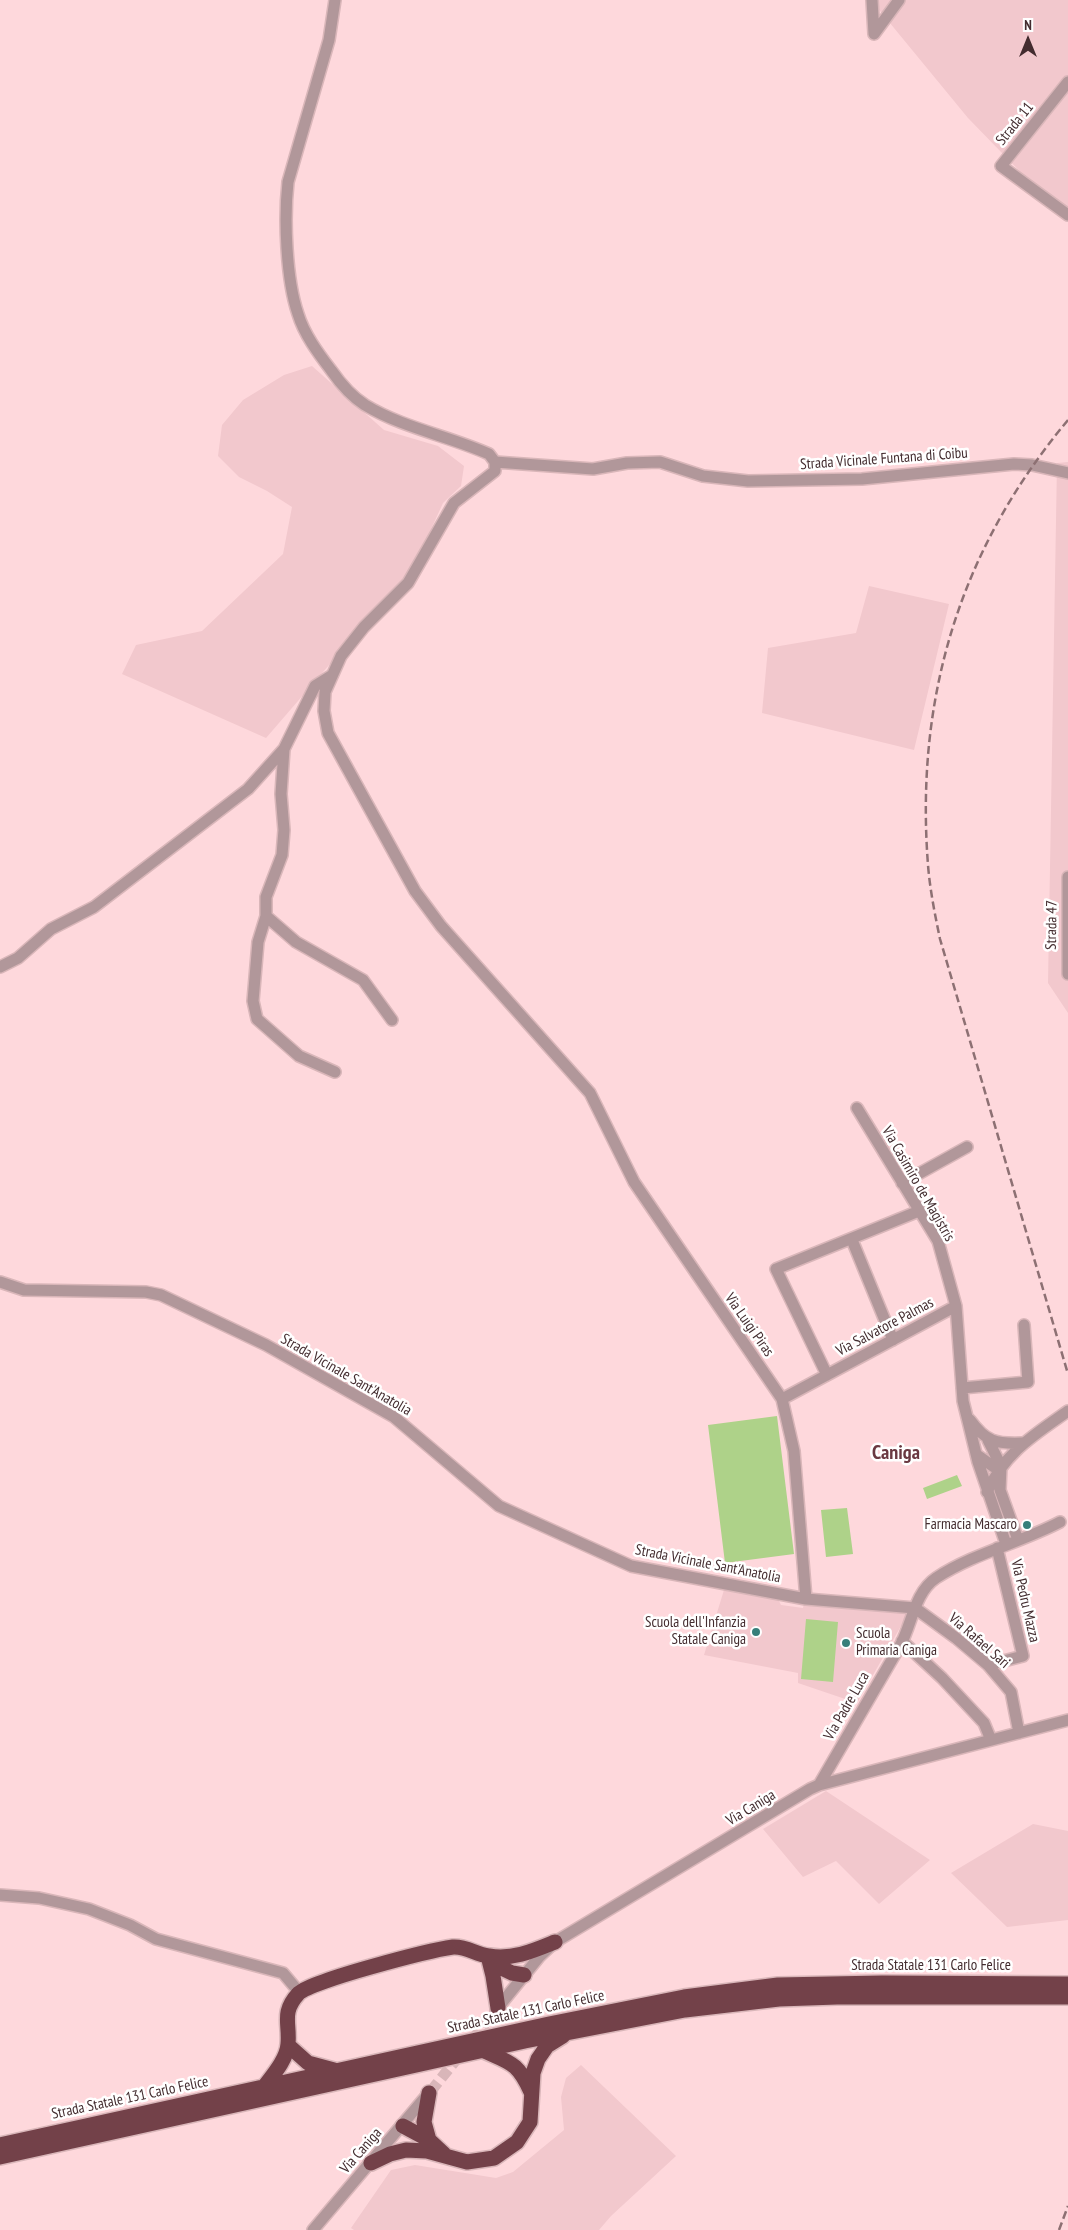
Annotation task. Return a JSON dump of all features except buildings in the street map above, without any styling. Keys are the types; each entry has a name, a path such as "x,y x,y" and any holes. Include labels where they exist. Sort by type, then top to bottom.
{"highway":[{"path":"493,1959 520,1956 555,1942"},
{"path":"264,2087 278,2068 289,2046 286,2015 292,2002 299,1992 324,1980 461,1947 493,1959 512,1974 524,1975"},
{"path":"493,1959 497,2009"},
{"name":"Strada Statale 131 Carlo Felice","path":"0,2145 337,2071 632,2013 780,1999 1068,1984"},
{"name":"Strada Statale 131 Carlo Felice","path":"928,1990 1068,1998"},
{"name":"Strada Statale 131 Carlo Felice","path":"0,2157 567,2033 632,2013"},
{"path":"403,2126 408,2138 428,2145 446,2157 467,2162 494,2158 517,2142 530,2122 533,2073 538,2059 548,2046 567,2033"},
{"path":"289,2046 308,2063 337,2071"},
{"path":"484,2051 515,2065 524,2076 532,2096"},
{"path":"428,2145 424,2122 430,2092"},
{"path":"370,2162 390,2154 428,2145"}],"street":[{"path":"0,967 18,958 51,929 94,907 248,789 284,749 315,686 331,676 342,656 364,627 408,583 454,503 495,471 495,462 489,454 392,418 364,404 344,387 315,348 298,315 289,276 287,190 329,40 335,0"},
{"path":"872,0 874,34 899,0"},
{"name":"Strada 11","path":"1068,82 1001,166 1068,215"},
{"name":"Strada Vicinale Funtana di Coibu","path":"495,462 593,469 628,463 660,462 703,476 748,482 862,478 1014,464 1039,466 1068,473"},
{"name":"Via Luigi Piras","path":"331,676 324,701 328,733 415,891 441,926 590,1093 634,1182 782,1399 794,1451 806,1599"},
{"path":"284,749 281,794 284,830 282,855 266,897 266,916 258,942 253,1002 257,1019 299,1056 335,1072"},
{"name":"Strada 47","path":"1068,877 1068,969"},
{"path":"266,916 296,942 363,980 392,1020"},
{"name":"Via Casimiro de Magistris","path":"857,1108 938,1242 956,1306 966,1416 1002,1546"},
{"path":"902,1183 968,1147"},
{"path":"893,1340 852,1240 920,1211"},
{"name":"Via Salvatore Palmas","path":"827,1375 776,1269 852,1240"},
{"name":"Strada Vicinale Sant'Anatolia","path":"0,1282 24,1290 146,1292 160,1295 266,1345 394,1417 480,1492 499,1506 517,1516 631,1566 806,1599 915,1608"},
{"name":"Via Salvatore Palmas","path":"782,1399 956,1306"},
{"path":"962,1388 1028,1382 1024,1324"},
{"path":"987,1492 1001,1466 1022,1443 1068,1411"},
{"path":"966,1416 988,1440 1001,1466 1000,1490 1018,1540"},
{"path":"988,1440 1003,1443 1022,1443"},
{"path":"977,1454 994,1467 1001,1466"},
{"name":"Via Padre Luca","path":"819,1785 902,1641 925,1588 936,1578 1002,1546 1018,1540 1031,1538 1060,1522"},
{"name":"Via Pedru Mazza","path":"988,1665 1022,1656 1002,1546"},
{"name":"Via Rafael Sari","path":"915,1608 956,1638 988,1665 1011,1692 1019,1733"},
{"path":"902,1641 942,1678 984,1723 991,1740"},
{"name":"Via Caniga","path":"497,2009 524,1975 555,1942 819,1785 1068,1720"},
{"path":"0,1895 39,1898 89,1909 130,1925 156,1939 282,1973 299,1992"},
{"name":"Via Caniga","path":"313,2230 430,2092"}],"shaded area":[{"path":"871,0 1068,0 1068,221 968,118"},
{"path":"312,366 384,430 438,446 464,466 461,486 443,503 422,549 400,583 266,738 122,674 136,645 202,631 283,554 292,507 267,491 239,477 218,456 222,425 243,400 284,375"},
{"path":"1068,462 1068,1013 1048,983 1057,463"},
{"path":"869,586 949,604 914,750 762,713 768,648 856,633"},
{"path":"724,1590 777,1597 781,1605 803,1608 804,1603 909,1612 857,1703 798,1683 798,1673 704,1655"},
{"path":"826,1791 930,1860 879,1904 836,1861 803,1877 763,1829"},
{"path":"1033,1824 1068,1831 1068,1920 1007,1927 951,1873"},
{"path":"581,2065 676,2156 611,2216 599,2230 354,2230 351,2228 391,2170 415,2165 496,2178 513,2172 564,2130 561,2097 566,2078"}],"green space":[{"path":"777,1416 794,1554 725,1563 708,1425"},
{"path":"957,1475 962,1486 927,1499 923,1488"},
{"path":"847,1508 853,1554 826,1557 821,1510"},
{"path":"806,1619 838,1622 833,1682 801,1679"}],"tunnel":[{"path":"431,2091 496,2010"}],"railway":[{"path":"1068,420 1030,469 999,520 973,573 953,628 938,684 929,743 926,803 928,865 940,939 1068,1374"},
{"path":"1059,2230 1068,2206"}],"place":[{"name":"Farmacia Mascaro","path":"1027,1525"},
{"name":"Scuola dell'Infanzia Statale Caniga","path":"756,1632"},
{"name":"Scuola Primaria Caniga","path":"846,1643"}],"district":[{"name":"Caniga","path":"896,1453"}]}
